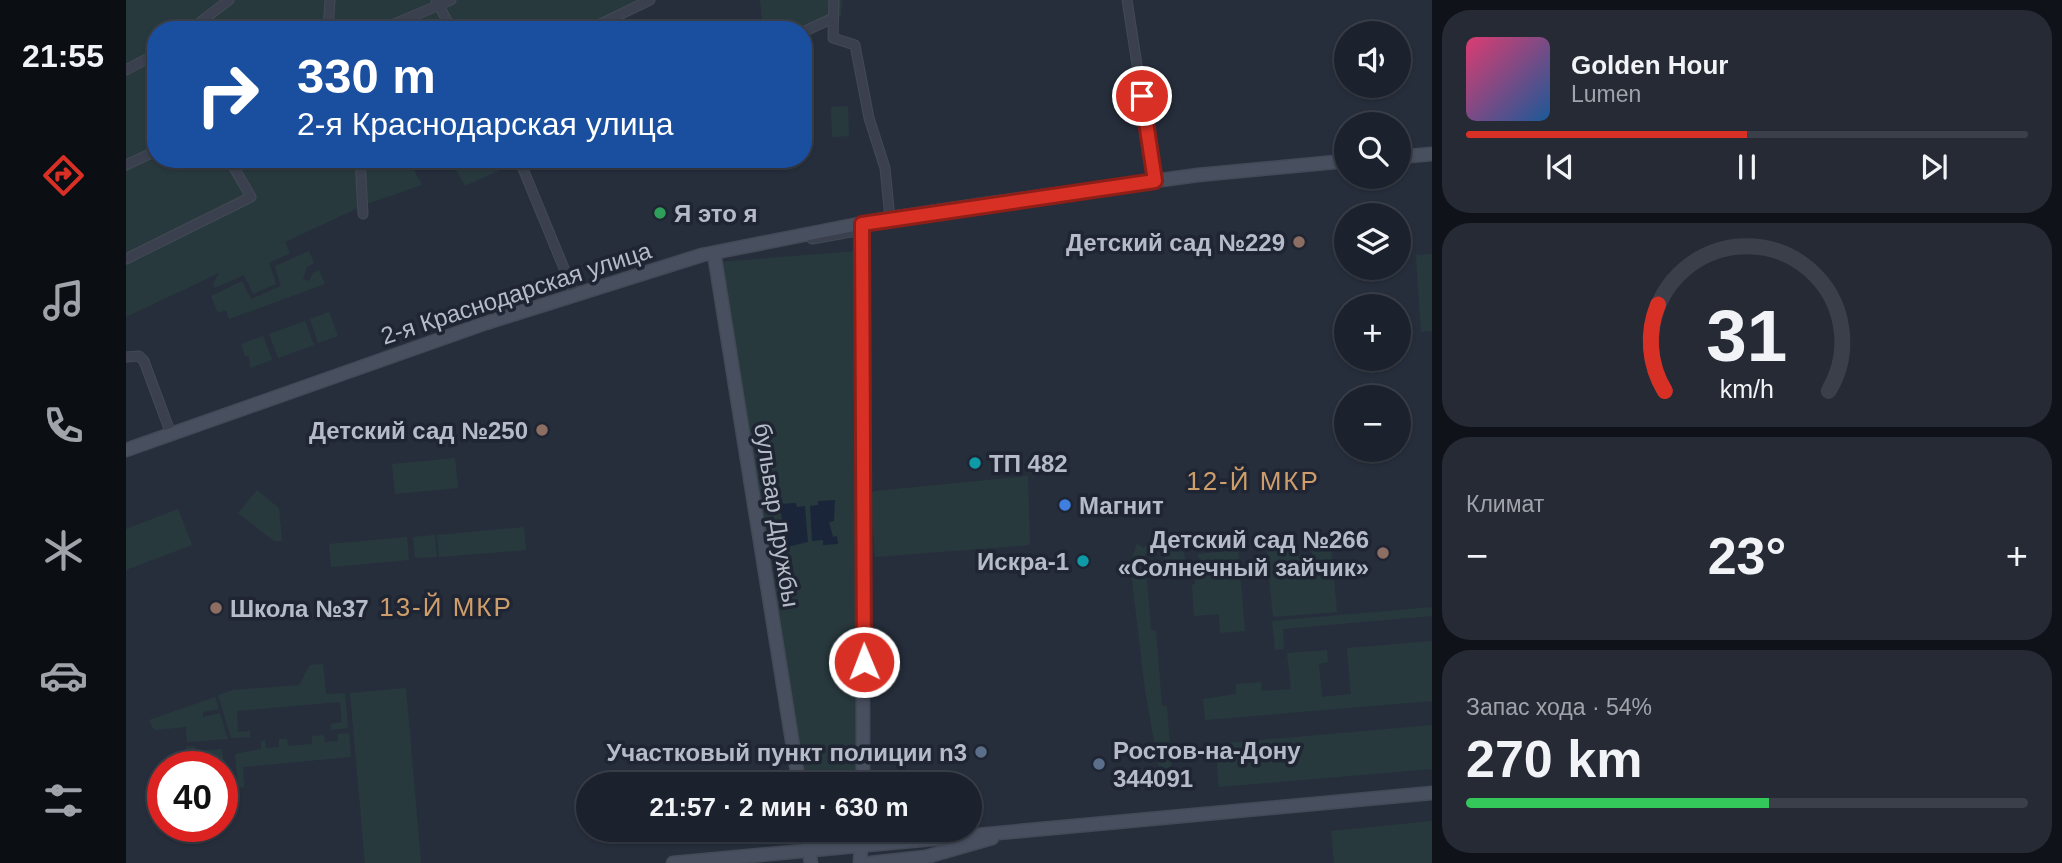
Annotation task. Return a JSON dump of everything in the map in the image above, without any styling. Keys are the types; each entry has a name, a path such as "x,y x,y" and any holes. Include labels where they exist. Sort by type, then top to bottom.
{"street":[{"path":"202,21 229,0"},
{"path":"329,21 330,0"},
{"path":"399,21 438,3 452,0"},
{"path":"607,21 650,0"},
{"path":"834,0 833,38 855,45 869,118 885,168 890,218"},
{"path":"1127,0 1155,181"},
{"path":"438,3 447,21"},
{"path":"812,28 833,18"},
{"path":"126,70 147,59"},
{"path":"1411,156 1432,154"},
{"path":"126,165 147,155"},
{"name":"2-я Краснодарская улица","path":"126,450 575,295 715,255 862,227 890,218 1155,181 1334,162"},
{"path":"126,259 251,197 234,168"},
{"path":"360,168 363,214"},
{"path":"523,168 575,295"},
{"path":"862,227 863,772"},
{"name":"бульвар Дружбы","path":"715,255 797,772"},
{"path":"126,357 139,356 144,361 171,434"},
{"path":"673,863 810,856 861,844 1432,793"},
{"path":"870,863 926,858 1016,831"},
{"path":"860,863 861,844"}],"shaded area":[{"path":"126,0 328,0 327,21 147,21 147,168 358,168 360,207 285,242 290,253 269,263 276,284 253,294 244,275 215,288 213,284 219,273 126,317"},
{"path":"333,0 645,0 622,12 626,21 332,21"},
{"path":"760,0 842,0 841,16 812,30 812,21 762,21"},
{"path":"848,106 849,136 832,137 831,107"},
{"path":"364,168 413,168 422,185 367,204"},
{"path":"455,168 504,168 465,186"},
{"path":"309,251 314,263 307,267 303,279 309,281 313,273 319,270 325,284 229,319 226,310 218,313 211,296 242,281 251,299 281,286 275,266"},
{"path":"857,251 857,772 799,772 719,262"},
{"path":"1432,254 1432,331 1421,332 1416,255"},
{"path":"329,312 338,336 318,343 310,319"},
{"path":"305,321 314,345 278,358 269,334"},
{"path":"263,336 272,360 250,368 249,356 245,356 241,344"},
{"path":"455,458 458,488 395,494 392,464"},
{"path":"1028,476 1030,545 875,557 870,494 875,491"},
{"path":"257,490 279,508 282,541 274,541 238,513"},
{"path":"178,509 192,545 126,570 126,529"},
{"path":"524,527 526,550 439,557 437,535"},
{"path":"435,535 437,557 415,558 413,537"},
{"path":"407,537 409,560 331,567 329,544"},
{"path":"1137,544 1144,548 1147,544 1157,550 1184,551 1185,561 1165,562 1164,552 1145,554 1151,630 1156,631 1162,706 1167,706 1172,775 1160,775 1145,690 1130,563"},
{"path":"1293,544 1296,556 1312,556 1312,550 1331,547 1337,612 1273,617 1266,546"},
{"path":"1238,550 1245,631 1220,633 1219,614 1194,616 1192,585 1195,584 1195,575 1200,574 1198,554"},
{"path":"1432,607 1432,616 1283,629 1284,649 1275,650 1272,621"},
{"path":"1432,641 1432,701 1205,720 1203,699 1236,694 1236,684 1261,682 1262,691 1291,689 1287,653 1327,650 1328,662 1319,664 1322,697 1351,694 1347,648"},
{"path":"323,664 326,694 345,693 348,728 331,730 331,724 342,722 340,702 237,711 238,732 250,731 250,737 231,738 218,695 233,690 299,685 310,665"},
{"path":"406,688 421,863 365,863 350,693"},
{"path":"215,697 219,709 203,712 203,717 220,713 228,739 187,742 186,727 154,730 149,720"},
{"path":"1432,725 1432,769 1219,787 1215,744"},
{"path":"349,733 351,757 243,767 244,787 238,788 238,753 261,749 261,741 265,740 266,748 279,747 279,739 287,739 288,746 312,744 312,736 324,735 325,742 338,741 338,734"},
{"path":"195,746 196,751 186,751 186,747"},
{"path":"1432,821 1432,863 1334,863 1331,831"}],"water":[{"path":"835,500 834,521 829,522 833,537 837,536 838,544 823,545 823,540 812,541 810,506 818,505 818,501"},
{"path":"796,503 797,507 805,506 808,542 783,548 782,541 787,540 788,524 783,524 779,504"}],"place":[{"name":"Я это я","path":"660,213"},
{"name":"Детский сад №229","path":"1299,242"},
{"name":"Детский сад №250","path":"542,430"},
{"name":"ТП 482","path":"975,463"},
{"name":"Магнит","path":"1065,505"},
{"name":"Детский сад №266 «Солнечный зайчик»","path":"1383,553"},
{"name":"Искра-1","path":"1083,561"},
{"name":"Школа №37","path":"216,608"},
{"name":"Участковый пункт полиции n3","path":"981,752"},
{"name":"Ростов-на-Дону 344091","path":"1099,764"}],"district":[{"name":"12-Й МКР","path":"1253,481"},
{"name":"13-Й МКР","path":"446,607"}],"route":[{"path":"864,662 862,224 1155,181 1142,96"}]}
